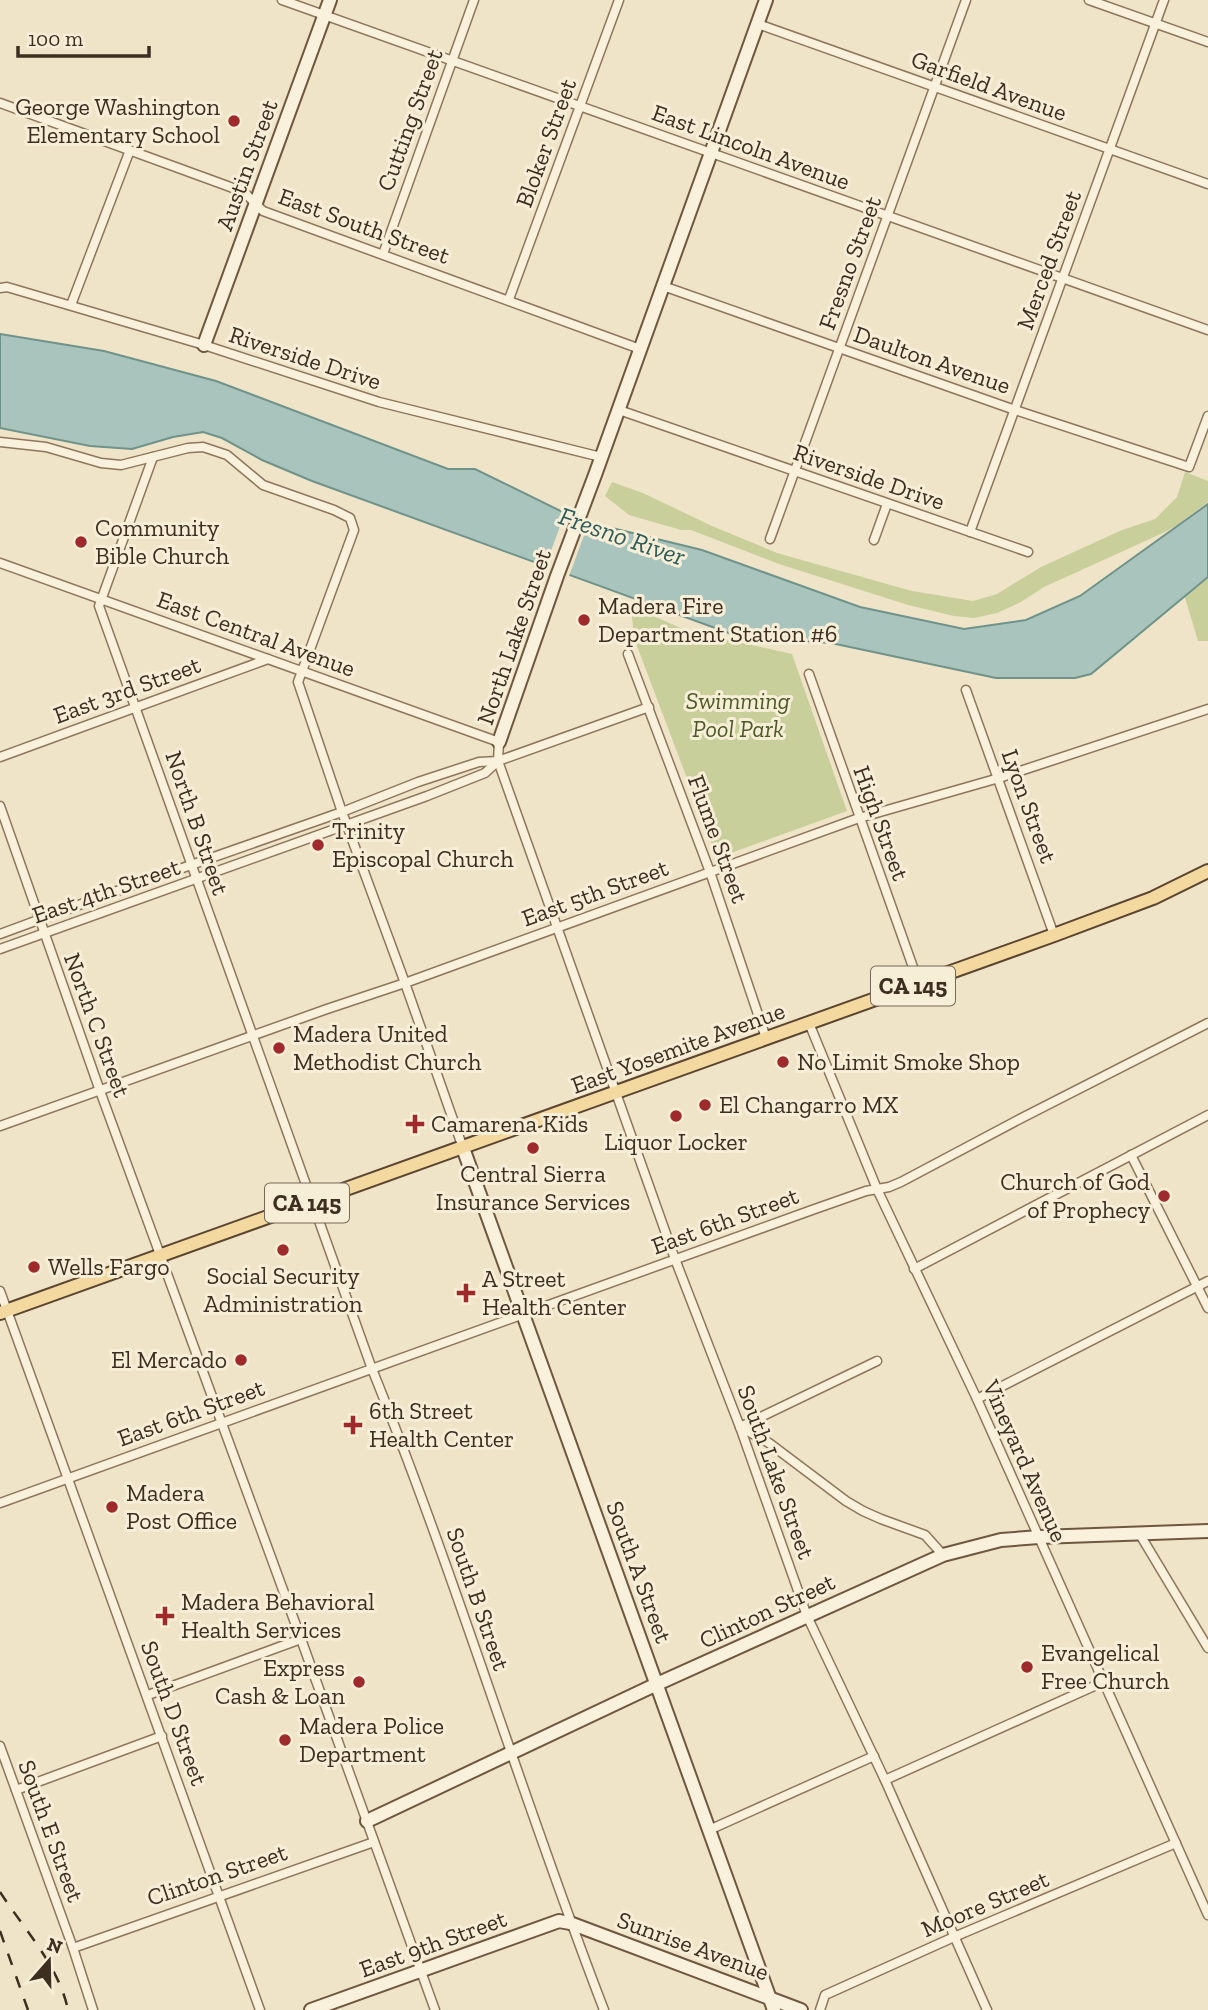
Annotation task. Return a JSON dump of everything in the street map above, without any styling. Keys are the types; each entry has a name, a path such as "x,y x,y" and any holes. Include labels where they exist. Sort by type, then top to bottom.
{"main road":[{"name":"East Yosemite Avenue","path":"3,1312 1055,935 1153,898 1208,871"}],"street":[{"name":"East Lincoln Avenue","path":"282,0 1208,330"},
{"name":"Austin Street","path":"204,345 330,0"},
{"name":"Cutting Street","path":"383,254 474,0"},
{"name":"Bloker Street","path":"509,299 619,0"},
{"name":"North Lake Street","path":"615,1093 498,761 499,742 766,0"},
{"name":"Fresno Street","path":"770,539 966,0"},
{"path":"1089,0 1208,42"},
{"name":"Merced Street","path":"970,532 1164,0"},
{"name":"Garfield Avenue","path":"758,24 1208,184"},
{"name":"East South Street","path":"1,106 244,192 263,211 640,349"},
{"path":"71,305 130,150"},
{"name":"Daulton Avenue","path":"663,286 1015,410 1189,467 1208,416"},
{"name":"Riverside Drive","path":"0,288 7,287 204,345 379,402 601,457"},
{"name":"Riverside Drive","path":"619,410 1028,552"},
{"path":"0,442 46,447 101,464 121,465 188,448 203,447 227,455 263,485 350,518 354,530 298,682 463,1148"},
{"path":"101,599 153,457"},
{"path":"874,540 887,504"},
{"name":"East Central Avenue","path":"0,563 499,742"},
{"path":"0,573 13,568"},
{"name":"North B Street","path":"101,599 99,606 312,1201"},
{"name":"Flume Street","path":"628,654 710,872 766,1038"},
{"name":"East 3rd Street","path":"0,757 268,659"},
{"name":"High Street","path":"809,674 919,984"},
{"name":"Lyon Street","path":"966,690 1055,935"},
{"name":"East 4th Street","path":"0,934 342,812 418,782 479,762 498,761 649,707"},
{"name":"East 5th Street","path":"0,1126 859,818 999,778 1208,709"},
{"name":"East 4th Street","path":"0,949 485,774 498,761"},
{"name":"North C Street","path":"0,806 100,1091 435,2010"},
{"name":"Vineyard Avenue","path":"809,1023 877,1189 977,1399 1208,1914"},
{"name":"East 6th Street","path":"0,1503 675,1259 866,1191 901,1182 1208,1023"},
{"name":"South Lake Street","path":"615,1093 740,1427 807,1616 885,1780 987,2010"},
{"path":"914,1269 1208,1115"},
{"name":"South A Street","path":"463,1148 774,2010"},
{"path":"1131,1155 1208,1308"},
{"name":"South B Street","path":"312,1201 372,1369 407,1455 570,1923 604,2010"},
{"path":"977,1399 1208,1281"},
{"name":"South D Street","path":"0,1291 3,1312 148,1695 260,2010"},
{"path":"740,1427 877,1361"},
{"path":"740,1427 769,1443 846,1501 881,1520 925,1535 943,1555"},
{"name":"Clinton Street","path":"367,1821 511,1752 943,1555 978,1544 1039,1537 1208,1531"},
{"path":"1139,1533 1208,1648"},
{"path":"148,1695 301,1639"},
{"path":"885,1780 1103,1682"},
{"path":"16,1790 162,1736"},
{"name":"South E Street","path":"0,1746 93,2010"},
{"path":"709,1830 874,1756"},
{"name":"Clinton Street","path":"73,1948 374,1842"},
{"name":"Moore Street","path":"820,2010 825,1995 1175,1843"},
{"name":"East 9th Street","path":"311,2010 559,1921 570,1923"},
{"name":"Sunrise Avenue","path":"570,1923 801,2010"}],"green space":[{"path":"1185,472 1208,481 1208,502 1177,525 1044,587 997,613 974,618 908,605 779,564 691,530 681,530 629,515 605,496 612,482 643,493 777,553 912,591 973,601 997,594 1041,567 1122,530 1155,519 1177,497"},
{"path":"1208,504 1208,641 1198,641 1167,538"},
{"name":"Swimming Pool Park","path":"631,606 685,630 792,654 847,811 717,858 634,638"}],"water":[{"name":"Fresno River","path":"0,334 104,351 216,381 448,469 475,469 579,520 702,550 860,607 964,629 1026,620 1080,596 1208,504 1208,577 1091,674 1075,678 996,678 831,643 737,636 312,481 262,460 222,438 203,432 173,437 132,449 90,446 0,428"}],"pier":[{"path":"566,510 590,519 568,579 544,570"}],"railway":[{"path":"0,1892 49,1963 68,2010"},
{"path":"0,1931 28,2010"}],"place":[{"name":"George Washington Elementary School","path":"234,121"},
{"name":"Community Bible Church","path":"81,542"},
{"name":"Madera Fire Department Station #6","path":"584,620"},
{"name":"Trinity Episcopal Church","path":"318,845"},
{"name":"Madera United Methodist Church","path":"279,1048"},
{"name":"No Limit Smoke Shop","path":"783,1062"},
{"name":"El Changarro MX","path":"705,1105"},
{"name":"Liquor Locker","path":"676,1116"},
{"name":"Camarena Kids","path":"415,1124"},
{"name":"Central Sierra Insurance Services","path":"533,1148"},
{"name":"Church of God of Prophecy","path":"1164,1196"},
{"name":"Social Security Administration","path":"283,1250"},
{"name":"Wells Fargo","path":"34,1267"},
{"name":"A Street Health Center","path":"466,1293"},
{"name":"El Mercado","path":"241,1360"},
{"name":"6th Street Health Center","path":"353,1425"},
{"name":"Madera Post Office","path":"112,1507"},
{"name":"Madera Behavioral Health Services","path":"165,1616"},
{"name":"Evangelical Free Church","path":"1027,1667"},
{"name":"Express Cash & Loan","path":"359,1682"},
{"name":"Madera Police Department","path":"285,1740"}]}
